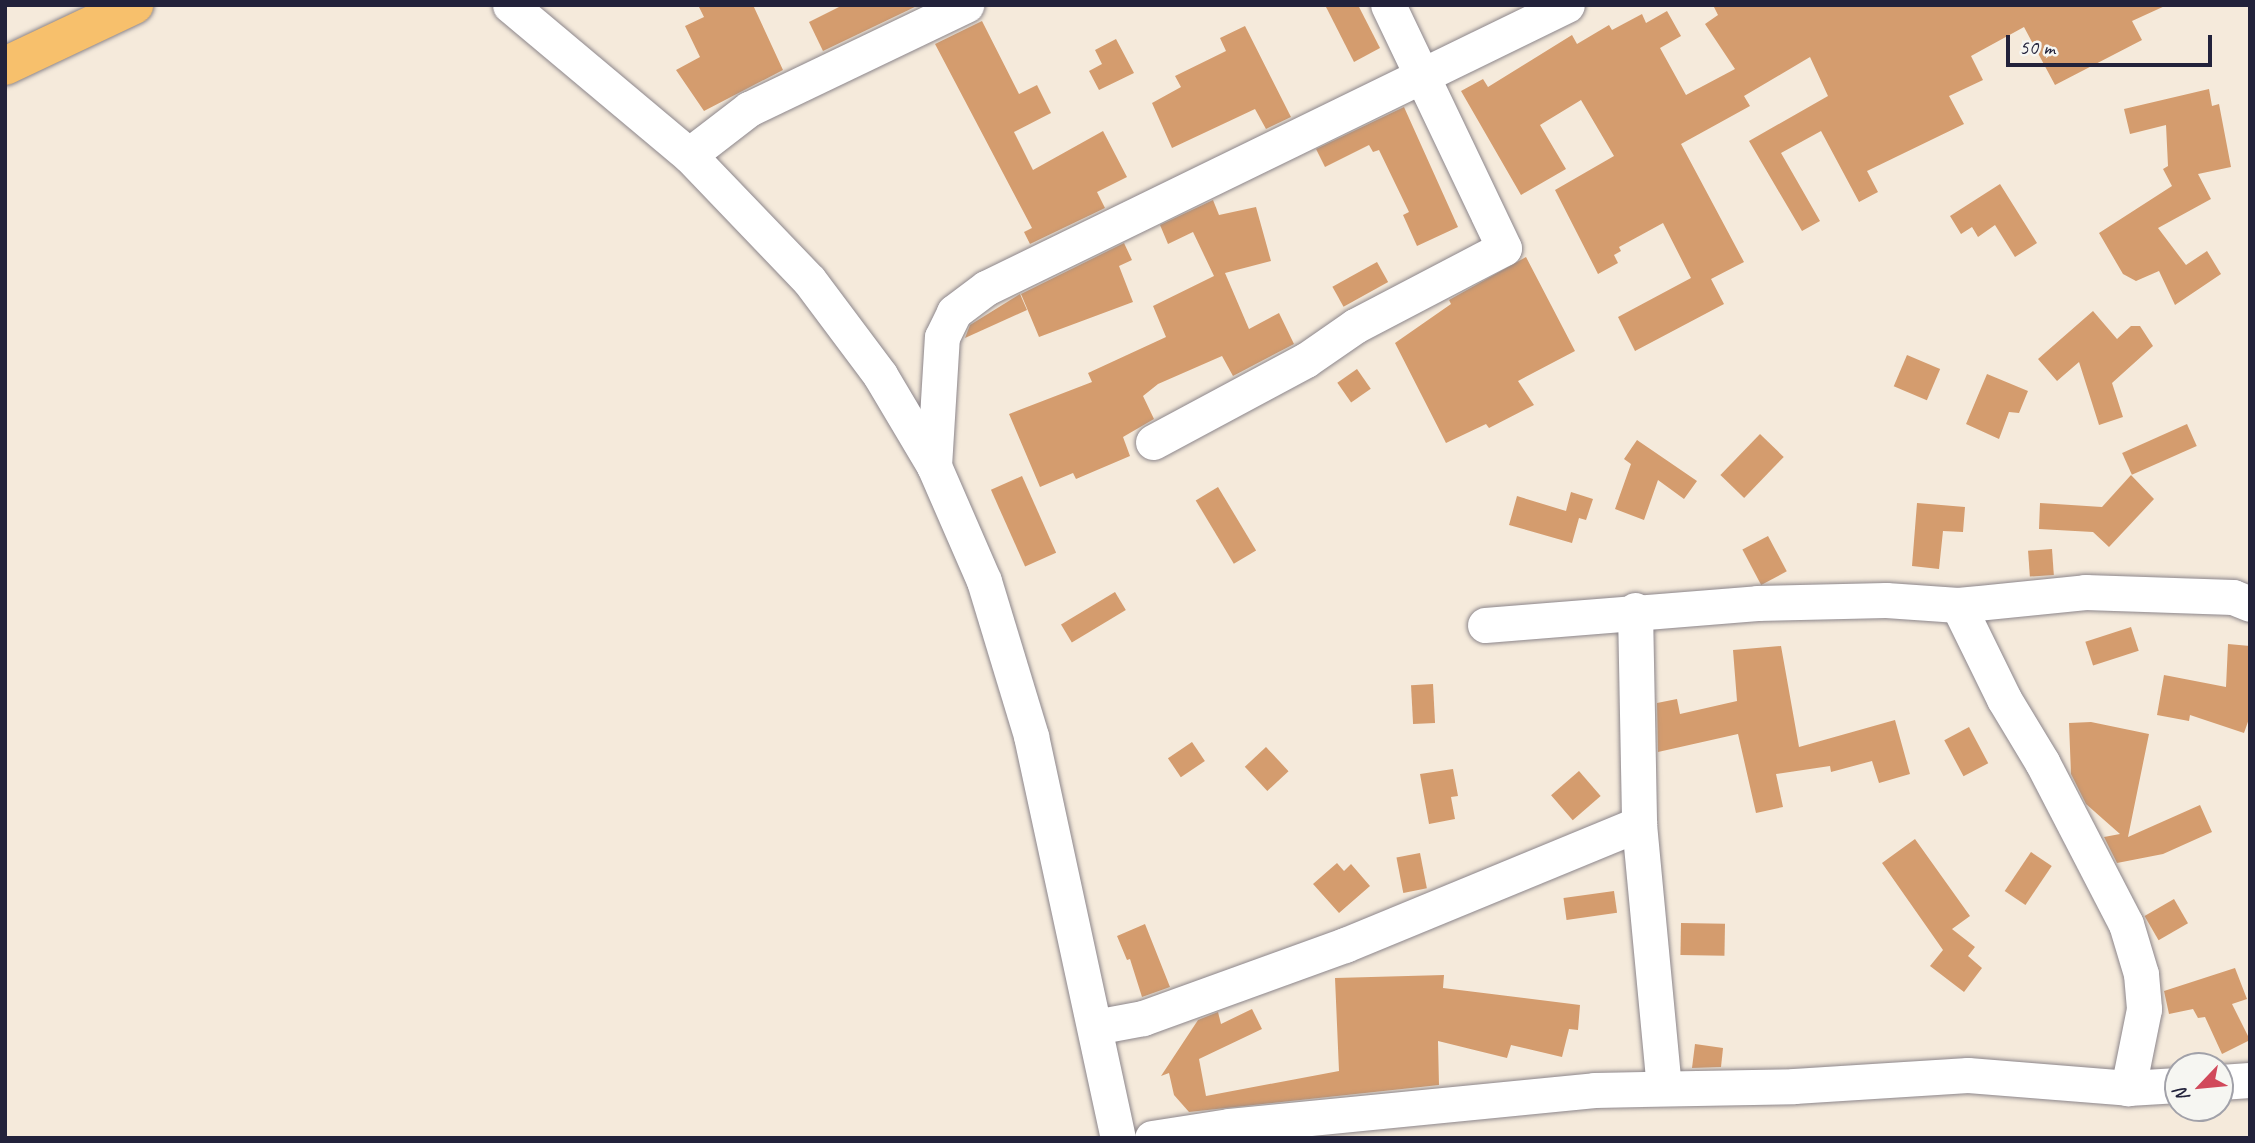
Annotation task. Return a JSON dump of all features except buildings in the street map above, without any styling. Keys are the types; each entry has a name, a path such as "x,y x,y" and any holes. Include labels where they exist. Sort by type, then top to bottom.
{"highway":[{"path":"5,66 134,5"}],"street":[{"path":"510,5 689,155 809,280 880,374 934,466 984,581 1031,736 1118,1138"},
{"path":"689,155 749,110 966,5"},
{"path":"1153,442 1306,360 1355,326 1504,248 1388,5"},
{"path":"934,466 942,337 954,312 986,288 1567,5"},
{"path":"1485,625 1635,610 1886,600 1958,605 2085,592 2232,597 2250,604"},
{"path":"1958,605 2126,924 2141,974 2144,1009 2128,1088"},
{"path":"1635,610 1639,824 1664,1088"},
{"path":"1095,1027 1143,1018 1345,945 1639,824"},
{"path":"1152,1138 1508,1098 1664,1088 1794,1086 1968,1075 2128,1088 2164,1086"}]}
